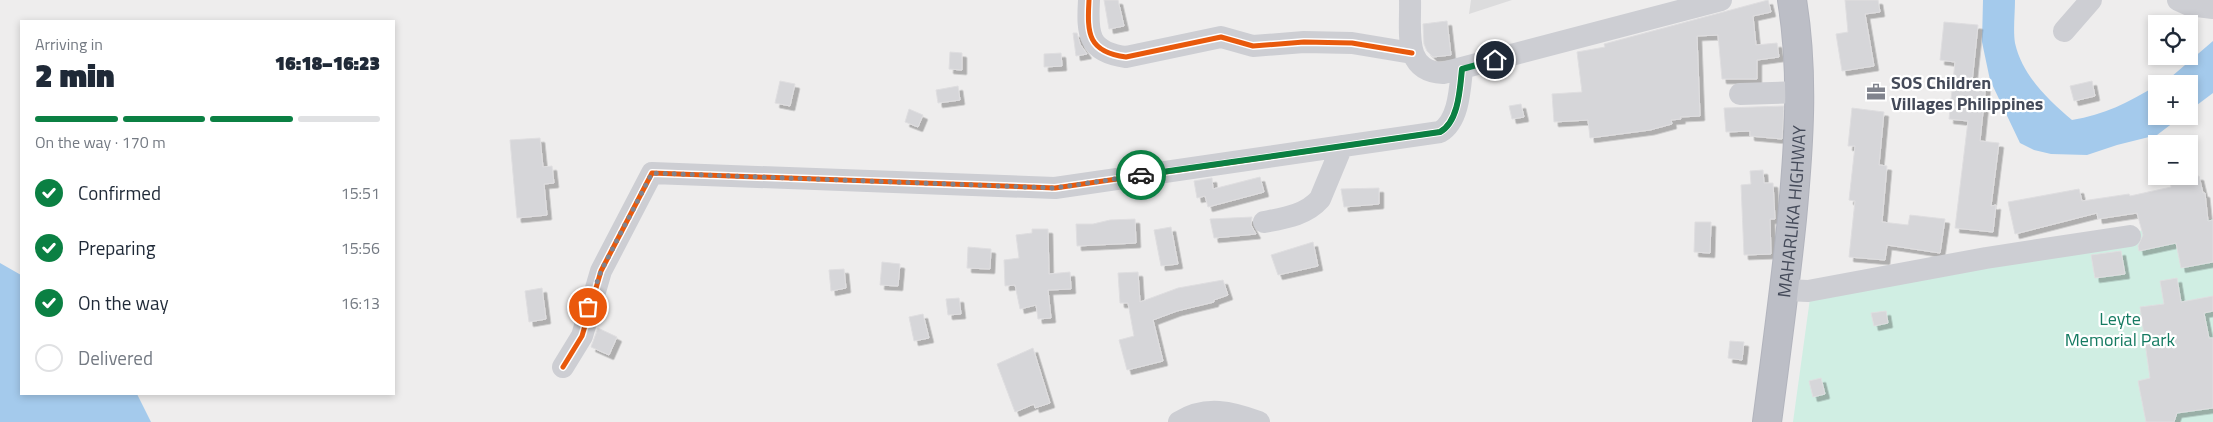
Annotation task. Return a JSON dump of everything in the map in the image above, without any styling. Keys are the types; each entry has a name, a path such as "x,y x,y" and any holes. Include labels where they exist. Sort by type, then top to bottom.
{"highway":[{"name":"MAHARLIKA HIGHWAY","path":"1767,422 1785,290 1799,143 1798,39 1792,0"}],"street":[{"path":"1089,0 1091,35 1097,48 1112,55 1126,57 1221,37 1253,46 1304,42 1352,43 1412,52"},
{"path":"1410,0 1412,52 1420,68 1430,73 1443,73 1462,69 1721,0"},
{"path":"2064,31 2090,0"},
{"path":"2178,0 2189,5 2213,8"},
{"path":"563,367 582,336 601,271 652,173 1055,188 1444,130 1459,98 1462,69"},
{"path":"1740,94 1800,92"},
{"path":"1264,222 1296,215 1315,205 1320,199 1342,146"},
{"path":"1785,290 1808,291 1986,258 2130,236"},
{"path":"1179,422 1202,412 1215,411 1234,413 1259,422"}],"shaded area":[{"path":"1471,0 1512,0 1469,14"}],"green space":[{"name":"Leyte Memorial Park","path":"2213,219 2213,422 1793,422 1812,284"}],"water":[{"path":"1983,0 2015,0 2015,43 2023,66 2045,95 2072,120 2095,115 2116,107 2148,90 2148,125 2170,125 2157,135 2148,135 2148,137 2087,155 2051,154 2034,150 2020,143 1990,80 1982,42"},
{"path":"2213,41 2213,93 2198,104 2198,75 2173,75 2185,65 2198,65 2198,54"},
{"path":"0,263 20,274 20,395 138,395 151,422 0,422"}],"building":[{"path":"1104,0 1118,0 1124,26 1109,29"},
{"path":"1768,0 1771,12 1753,16 1756,45 1777,43 1779,57 1757,60 1757,79 1722,79 1718,35 1697,36 1700,116 1680,117 1681,119 1671,120 1672,124 1650,130 1590,138 1588,120 1554,122 1552,94 1582,92 1577,52 1605,47 1604,44"},
{"path":"1845,0 1878,0 1880,12 1865,14 1874,66 1842,71 1836,34 1848,32"},
{"path":"1447,21 1451,55 1433,57 1427,51 1424,44 1423,24"},
{"path":"1944,22 1978,25 1972,82 1986,83 1980,141 1999,143 1991,206 1996,205 1993,232 1955,228 1968,121 1949,119 1955,62 1940,60"},
{"path":"1073,33 1077,33 1080,44 1087,54 1076,56"},
{"path":"950,52 962,53 962,70 949,69"},
{"path":"1061,53 1062,66 1044,67 1044,54"},
{"path":"780,81 795,84 790,106 775,103"},
{"path":"2092,81 2095,96 2074,101 2070,86"},
{"path":"958,86 960,100 938,103 936,90"},
{"path":"1521,104 1524,117 1512,119 1509,106"},
{"path":"1784,106 1782,139 1750,136 1750,131 1726,132 1724,108"},
{"path":"1852,108 1884,112 1879,165 1887,166 1882,222 1908,225 1910,215 1945,219 1940,253 1887,245 1885,260 1849,257 1855,201 1849,200 1855,146 1848,146"},
{"path":"909,109 923,115 918,127 905,122"},
{"path":"540,138 543,167 552,166 554,183 544,184 547,215 517,218 510,140"},
{"path":"1763,170 1764,183 1773,183 1775,219 1770,219 1771,254 1744,255 1741,185 1751,184 1750,171"},
{"path":"2199,176 2203,193 2205,193 2208,221 2213,220 2213,262 2181,268 2176,243 2139,251 2138,246 2143,235 2137,213 2098,219 2097,213 2015,234 2008,202 2079,189 2082,201 2129,194 2130,196 2171,187 2171,185 2198,185"},
{"path":"1260,177 1264,192 1208,207 1205,196 1197,198 1194,181 1212,178 1213,189"},
{"path":"1379,188 1379,204 1344,207 1341,189"},
{"path":"1252,217 1251,225 1256,234 1214,238 1210,219"},
{"path":"1135,219 1136,243 1077,246 1076,224"},
{"path":"1695,222 1711,222 1710,253 1694,252"},
{"path":"1171,227 1178,264 1161,266 1154,230"},
{"path":"1032,229 1048,229 1049,274 1070,272 1071,289 1048,290 1051,318 1038,319 1036,305 1020,309 1015,285 1005,286 1004,260 1019,258 1016,235 1032,233"},
{"path":"1313,242 1318,266 1278,275 1271,255"},
{"path":"968,247 991,249 990,269 967,268"},
{"path":"2121,251 2125,274 2095,278 2091,255"},
{"path":"882,262 900,264 898,286 880,285"},
{"path":"844,269 846,288 831,291 829,270"},
{"path":"1138,272 1140,302 1178,288 1223,280 1228,295 1214,300 1214,302 1177,311 1153,320 1163,361 1127,370 1119,340 1134,336 1128,303 1120,303 1118,273"},
{"path":"2177,278 2181,302 2213,296 2213,311 2204,313 2209,338 2213,338 2213,408 2177,413 2174,422 2146,422 2138,381 2150,378 2140,307 2164,304 2160,281"},
{"path":"542,288 546,319 529,322 525,291"},
{"path":"959,298 961,314 948,315 946,299"},
{"path":"1886,311 1888,323 1874,326 1871,313"},
{"path":"923,314 929,338 914,341 909,317"},
{"path":"598,328 617,337 609,355 591,347"},
{"path":"1730,341 1744,342 1742,360 1728,358"},
{"path":"1033,348 1050,403 1035,408 1034,404 1015,412 997,364"},
{"path":"1821,378 1825,394 1813,397 1809,381"}],"cycle path":[{"path":"1089,0 1089,23 1092,39 1097,46 1113,55 1126,57 1221,37 1253,46 1304,42 1352,43 1412,53"},
{"path":"563,367 582,336 601,271 652,173 1055,188 1440,132 1446,127 1455,112 1462,69"}],"way so far":[{"path":"588,307 601,271 652,173 1055,188 1141,175"}],"place":[{"name":"SOS Children Villages Philippines","path":"1876,92"}],"route":[{"path":"1141,175 1440,132 1448,124 1459,98 1462,69 1495,60"}]}
